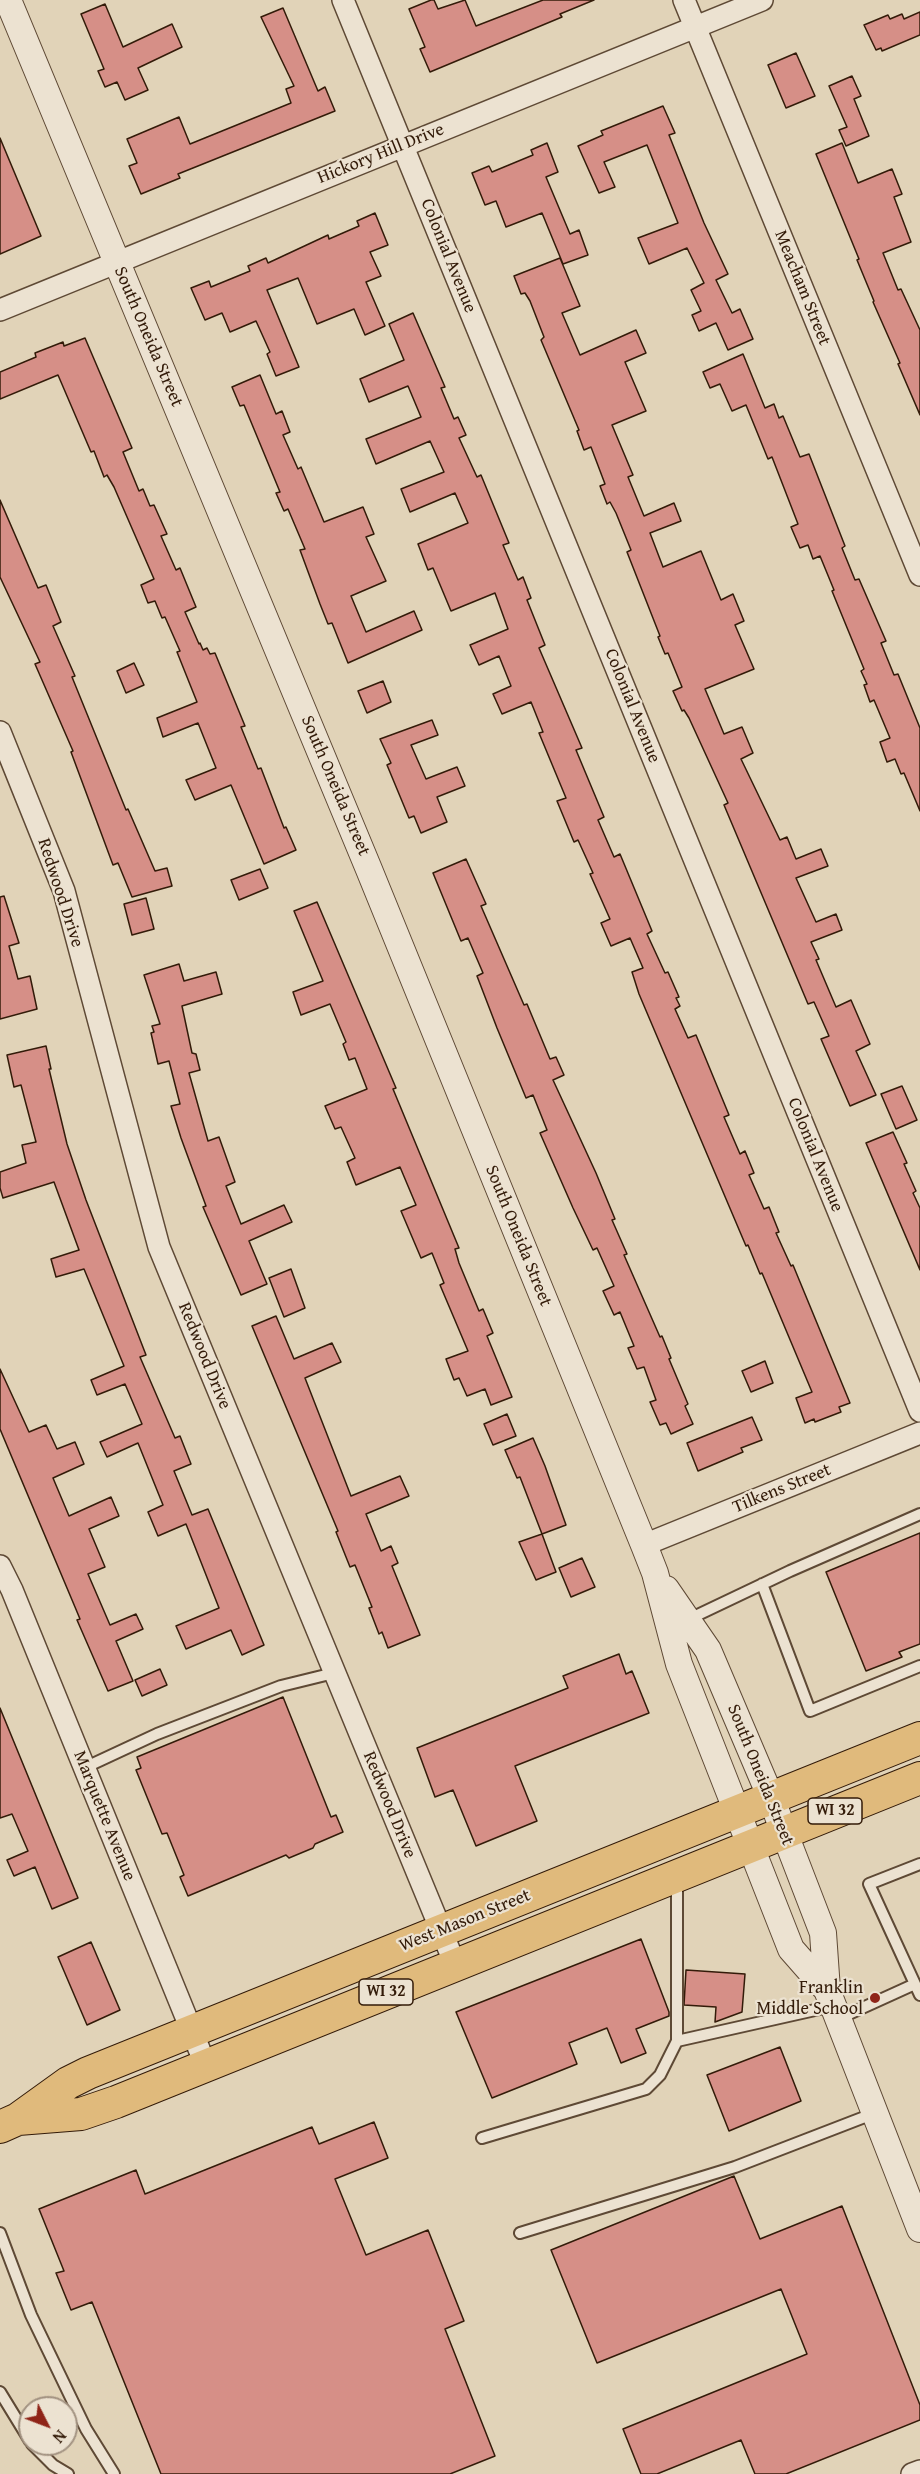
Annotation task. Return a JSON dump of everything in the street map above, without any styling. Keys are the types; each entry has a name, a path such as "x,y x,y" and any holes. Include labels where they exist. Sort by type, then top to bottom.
{"main road":[{"name":"West Mason Street","path":"9,2123 68,2083 191,2031 920,1738"},
{"name":"West Mason Street","path":"9,2123 81,2114 206,2066 749,1845 920,1778"}],"street":[{"name":"South Oneida Street","path":"8,0 373,878 656,1574 679,1664 791,1948 833,2005"},
{"name":"Colonial Avenue","path":"343,0 920,1411"},
{"name":"Meacham Street","path":"684,0 920,575"},
{"name":"Hickory Hill Drive","path":"0,310 762,0"},
{"name":"Redwood Drive","path":"0,732 64,891 159,1247 455,1964"},
{"name":"Tilkens Street","path":"644,1545 920,1433"},
{"name":"Marquette Avenue","path":"0,1566 12,1590 206,2066"},
{"name":"South Oneida Street","path":"656,1574 708,1650 771,1798 823,1933 833,2005 920,2229"},
{"path":"912,2474 920,2471"}],"lane":[{"path":"687,1620 920,1514"},
{"path":"762,1584 810,1711 920,1666"},
{"path":"84,1768 157,1734 281,1686 334,1673"},
{"path":"920,1864 869,1884 920,1995"},
{"path":"482,2138 646,2089 660,2075 676,2041 677,1875"},
{"path":"676,2041 915,1984"},
{"path":"520,2233 735,2166 875,2113"},
{"path":"0,2233 31,2315 86,2429 114,2474"},
{"path":"0,2391 18,2421"},
{"path":"44,2456 53,2465 68,2474"}],"building":[{"path":"434,0 438,9 465,0 476,26 543,0 594,0 560,14 562,17 430,72 420,49 425,47 409,9"},
{"path":"105,4 123,47 172,24 182,47 138,68 148,90 125,100 117,82 105,87 98,71 104,69 81,14"},
{"path":"283,8 318,91 325,87 335,111 178,174 180,178 141,194 129,166 137,163 127,139 179,117 190,144 291,103 286,89 294,86 261,17"},
{"path":"920,12 920,35 882,51 881,48 876,50 864,25 888,15 890,19 902,14 904,19"},
{"path":"796,53 815,96 786,108 768,65"},
{"path":"852,76 861,96 854,99 869,136 846,146 839,130 847,127 829,86"},
{"path":"663,106 675,133 669,135 704,223 728,274 716,280 732,313 740,309 753,339 728,350 716,323 699,331 692,315 701,311 691,290 704,283 687,248 649,264 638,238 678,223 647,145 604,162 615,187 599,193 578,146 603,135 601,131"},
{"path":"0,138 41,236 0,254"},
{"path":"547,143 558,172 546,177 570,234 579,230 588,255 563,264 542,213 506,227 496,201 485,205 472,173 489,166 492,172 533,155 531,150"},
{"path":"842,143 858,183 892,169 902,194 894,197 911,242 883,253 898,290 901,289 920,330 920,415 873,302 857,260 859,259 816,154"},
{"path":"375,213 388,245 370,252 381,276 366,282 385,326 365,335 354,309 317,324 298,278 267,290 299,367 276,376 267,354 270,352 256,321 230,332 222,313 205,320 191,288 209,281 211,287 250,271 248,266 266,258 268,263 328,235 329,239 359,226 357,221"},
{"path":"560,258 580,306 562,313 580,355 636,330 646,353 625,362 646,411 612,425 633,475 628,477 644,516 674,503 681,521 650,533 663,567 701,551 721,600 733,594 744,621 735,625 754,669 705,689 724,734 742,727 753,753 741,759 780,840 787,837 796,859 821,849 828,866 796,878 816,922 836,914 842,930 811,942 836,1007 851,1000 870,1044 856,1051 876,1095 850,1106 821,1039 829,1036 814,1002 808,1004 724,805 728,803 689,718 684,710 682,711 673,691 682,687 668,653 665,654 658,637 660,636 627,552 631,550 616,513 610,502 607,504 600,486 605,484 591,447 584,450 577,431 579,430 541,340 544,337 530,301 525,293 521,294 514,276"},
{"path":"413,313 445,387 441,388 454,419 458,417 466,435 459,438 477,477 481,475 509,543 503,545 518,580 523,577 531,598 527,600 545,645 539,648 582,748 576,750 604,817 598,820 614,857 620,854 652,931 647,934 679,997 676,998 680,1006 675,1009 688,1038 696,1035 729,1115 724,1117 740,1154 745,1151 754,1173 749,1175 764,1209 769,1207 779,1232 776,1233 791,1266 793,1265 850,1403 839,1407 841,1412 815,1422 814,1419 805,1423 796,1398 812,1392 762,1273 760,1274 748,1245 746,1246 639,994 632,972 643,968 630,938 611,946 601,923 610,919 590,874 593,873 578,840 574,842 557,801 566,798 539,733 543,732 531,702 502,714 493,694 511,686 499,656 479,665 470,645 508,629 495,593 451,611 433,568 428,570 418,544 468,523 455,493 410,512 401,489 444,472 430,441 376,464 366,439 421,417 408,386 369,402 360,379 404,360 389,324"},
{"path":"85,338 132,448 123,452 139,491 143,489 150,506 154,505 167,534 161,536 176,570 180,568 196,607 185,612 203,650 207,648 210,654 215,653 245,726 241,727 258,769 261,768 284,828 286,827 296,850 264,864 231,785 195,800 186,780 216,768 198,723 163,737 157,718 197,702 177,652 180,651 165,617 162,618 155,601 148,603 141,585 154,579 114,487 107,475 104,477 94,451 91,452 58,375 0,399 0,372 36,357 35,353 63,342 64,346"},
{"path":"743,354 765,408 774,404 779,418 783,416 800,457 809,454 845,546 842,548 855,580 859,579 886,641 881,643 894,675 898,674 920,728 920,811 904,773 901,774 895,759 887,762 880,742 890,738 874,700 870,702 864,685 867,684 861,671 864,669 820,556 813,559 808,545 800,548 791,527 798,524 772,457 768,459 746,405 732,411 720,384 710,388 703,372"},
{"path":"260,375 276,414 282,411 290,432 283,435 298,469 301,467 324,522 363,507 374,534 366,537 386,581 351,596 366,632 414,611 422,630 348,663 332,623 328,624 320,604 300,550 305,549 288,509 284,511 276,493 280,492 244,405 240,406 232,387"},
{"path":"0,500 38,588 46,585 61,622 53,626 75,676 72,677 126,810 128,809 155,871 167,868 172,886 132,897 118,863 113,865 71,752 73,751 35,664 40,662 0,577"},
{"path":"134,663 144,685 126,693 117,671"},
{"path":"383,681 391,702 367,713 358,691"},
{"path":"432,720 438,735 411,745 426,779 457,767 465,786 437,797 447,822 421,833 414,816 409,818 387,765 391,763 380,739"},
{"path":"466,859 486,904 481,906 524,1005 527,1004 550,1059 556,1057 564,1075 553,1080 596,1173 615,1219 612,1220 627,1254 624,1255 660,1337 662,1336 688,1404 685,1406 693,1424 671,1434 666,1423 660,1425 650,1402 656,1400 644,1367 637,1369 628,1348 634,1346 620,1312 614,1315 603,1291 614,1286 597,1248 593,1250 540,1133 547,1130 533,1095 526,1098 497,1028 477,976 483,973 468,938 461,941 433,873"},
{"path":"260,869 268,888 239,900 231,880"},
{"path":"4,896 19,943 9,946 18,979 30,976 37,1009 0,1019 0,897"},
{"path":"146,898 154,929 132,935 124,904"},
{"path":"317,902 396,1088 393,1089 459,1248 455,1249 459,1263 479,1311 483,1309 493,1333 487,1336 512,1397 491,1405 485,1389 467,1396 459,1378 454,1380 446,1359 468,1351 440,1285 444,1283 432,1253 421,1258 401,1211 416,1205 400,1167 356,1185 347,1162 355,1158 341,1127 335,1129 325,1106 367,1089 355,1058 349,1060 343,1044 346,1042 330,1004 301,1015 293,992 323,981 294,911"},
{"path":"179,964 184,981 216,972 222,994 182,1006 192,1053 196,1054 200,1070 189,1073 208,1141 219,1137 235,1182 226,1186 241,1224 284,1205 292,1222 249,1241 267,1284 241,1295 203,1207 206,1206 171,1106 180,1104 169,1061 158,1064 151,1033 154,1032 152,1026 160,1024 144,975"},
{"path":"46,1046 51,1069 49,1069 67,1144 86,1200 146,1355 140,1357 175,1438 180,1436 191,1464 174,1471 192,1515 208,1509 264,1645 242,1655 231,1630 186,1649 176,1626 219,1608 186,1524 158,1536 148,1512 163,1505 138,1443 107,1457 100,1442 142,1424 125,1384 97,1395 91,1380 124,1366 84,1269 56,1277 51,1259 79,1250 54,1182 3,1198 0,1188 0,1172 26,1163 22,1145 36,1142 21,1085 14,1087 7,1055"},
{"path":"902,1086 917,1120 896,1129 881,1094"},
{"path":"893,1132 907,1163 904,1164 916,1191 913,1193 920,1208 920,1270 866,1143"},
{"path":"291,1269 305,1308 284,1317 269,1278"},
{"path":"276,1316 294,1359 332,1343 341,1362 305,1378 351,1496 400,1476 409,1496 366,1514 381,1551 391,1546 398,1563 392,1566 420,1635 388,1648 382,1632 379,1634 369,1608 372,1607 355,1565 350,1567 336,1532 338,1531 252,1326"},
{"path":"765,1361 773,1383 751,1392 742,1371"},
{"path":"0,1369 29,1432 46,1425 57,1449 75,1442 84,1464 53,1478 69,1516 111,1497 119,1516 89,1529 105,1567 88,1574 110,1625 136,1614 143,1629 116,1641 133,1681 108,1691 0,1429"},
{"path":"507,1414 516,1436 493,1445 484,1424"},
{"path":"752,1417 762,1440 741,1448 743,1452 698,1471 687,1443"},
{"path":"533,1438 566,1525 542,1534 520,1477 517,1478 505,1450"},
{"path":"920,1533 920,1644 899,1652 902,1657 866,1671 826,1572"},
{"path":"542,1534 556,1572 536,1580 519,1542"},
{"path":"582,1558 595,1587 571,1597 559,1568"},
{"path":"619,1654 626,1674 632,1671 649,1713 515,1766 537,1821 476,1846 453,1790 435,1797 417,1748 568,1688 563,1676"},
{"path":"160,1669 167,1685 142,1696 135,1680"},
{"path":"283,1697 331,1817 336,1815 343,1832 289,1858 286,1855 188,1896 180,1877 184,1875 167,1833 162,1834 136,1770 141,1768 137,1757"},
{"path":"0,1708 78,1898 52,1909 35,1867 14,1876 7,1860 28,1851 12,1814 0,1818"},
{"path":"641,1939 669,2012 669,2016 636,2029 646,2053 621,2063 607,2028 569,2043 577,2064 492,2098 456,2012"},
{"path":"91,1942 120,2010 87,2025 58,1957"},
{"path":"686,1970 745,1974 742,2012 715,2022 716,2007 684,2005"},
{"path":"780,2047 801,2101 729,2131 707,2075"},
{"path":"374,2122 388,2158 335,2179 366,2255 428,2230 464,2321 445,2329 495,2456 450,2474 161,2474 92,2302 71,2310 56,2273 64,2271 39,2209 136,2170 145,2194 312,2127 319,2144"},
{"path":"734,2176 760,2239 842,2206 920,2405 920,2420 786,2474 755,2474 741,2440 657,2474 641,2474 623,2429 807,2354 781,2289 597,2363 551,2250"}],"place":[{"name":"Franklin Middle School","path":"875,1998"}]}
